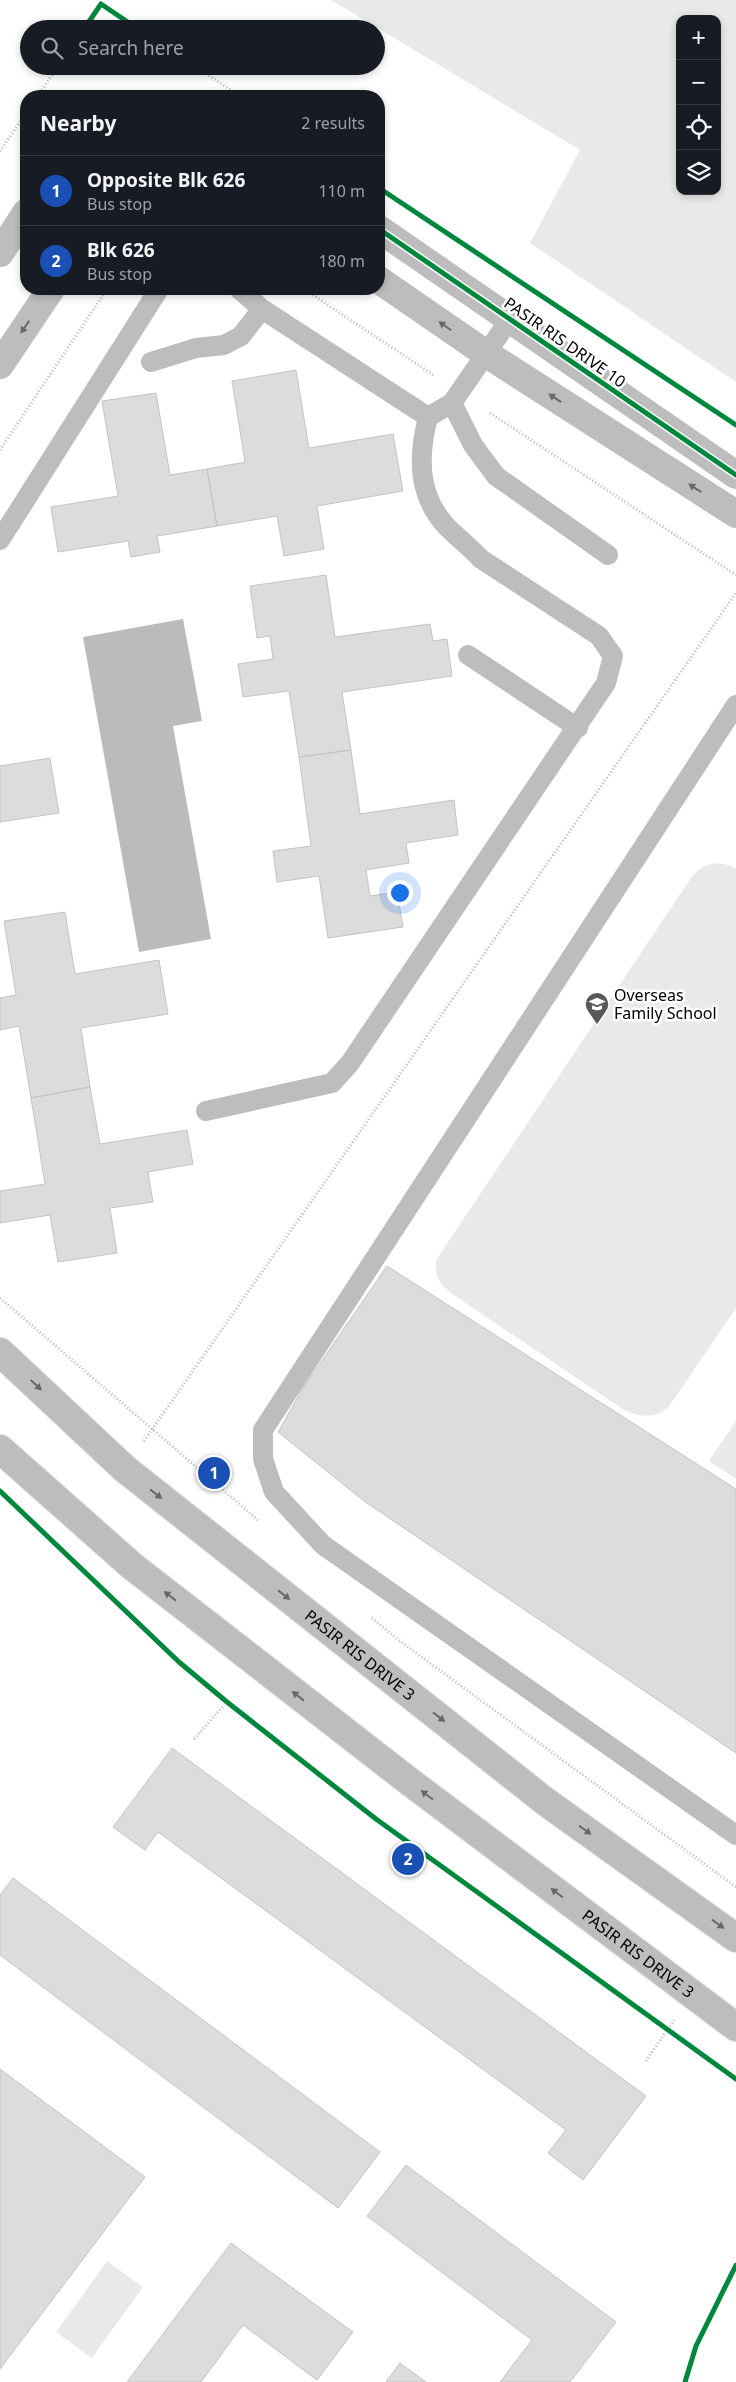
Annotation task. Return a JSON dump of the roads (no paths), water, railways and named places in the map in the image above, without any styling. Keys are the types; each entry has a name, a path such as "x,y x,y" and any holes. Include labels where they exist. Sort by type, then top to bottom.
{"main road":[{"path":"0,253 20,222"},
{"name":"PASIR RIS DRIVE 10","path":"385,233 736,475"},
{"path":"385,284 485,353 736,514"},
{"path":"0,366 47,295"},
{"name":"PASIR RIS DRIVE 3","path":"0,1352 124,1469 546,1802 736,1938"},
{"name":"PASIR RIS DRIVE 3","path":"0,1449 154,1584 410,1782 736,2027"}],"lane":[{"path":"0,540 155,295"},
{"path":"246,295 262,309 428,417"},
{"path":"151,362 196,348 224,345 241,336 262,309"},
{"path":"206,1111 332,1083 355,1054 578,728 596,696 606,683 613,656 599,636 481,559 468,544 446,526 429,500 420,467 422,441 428,417 456,398 510,319"},
{"path":"456,398 473,445 496,476 608,555"},
{"path":"468,655 578,728"},
{"path":"736,705 263,1430 263,1459 274,1492 323,1545 736,1835"}],"place":[{"name":"Overseas Family School","path":"597,1025"},
{"name":"Opposite Blk 626","path":"214,1473"},
{"name":"Blk 626","path":"408,1859"}]}
